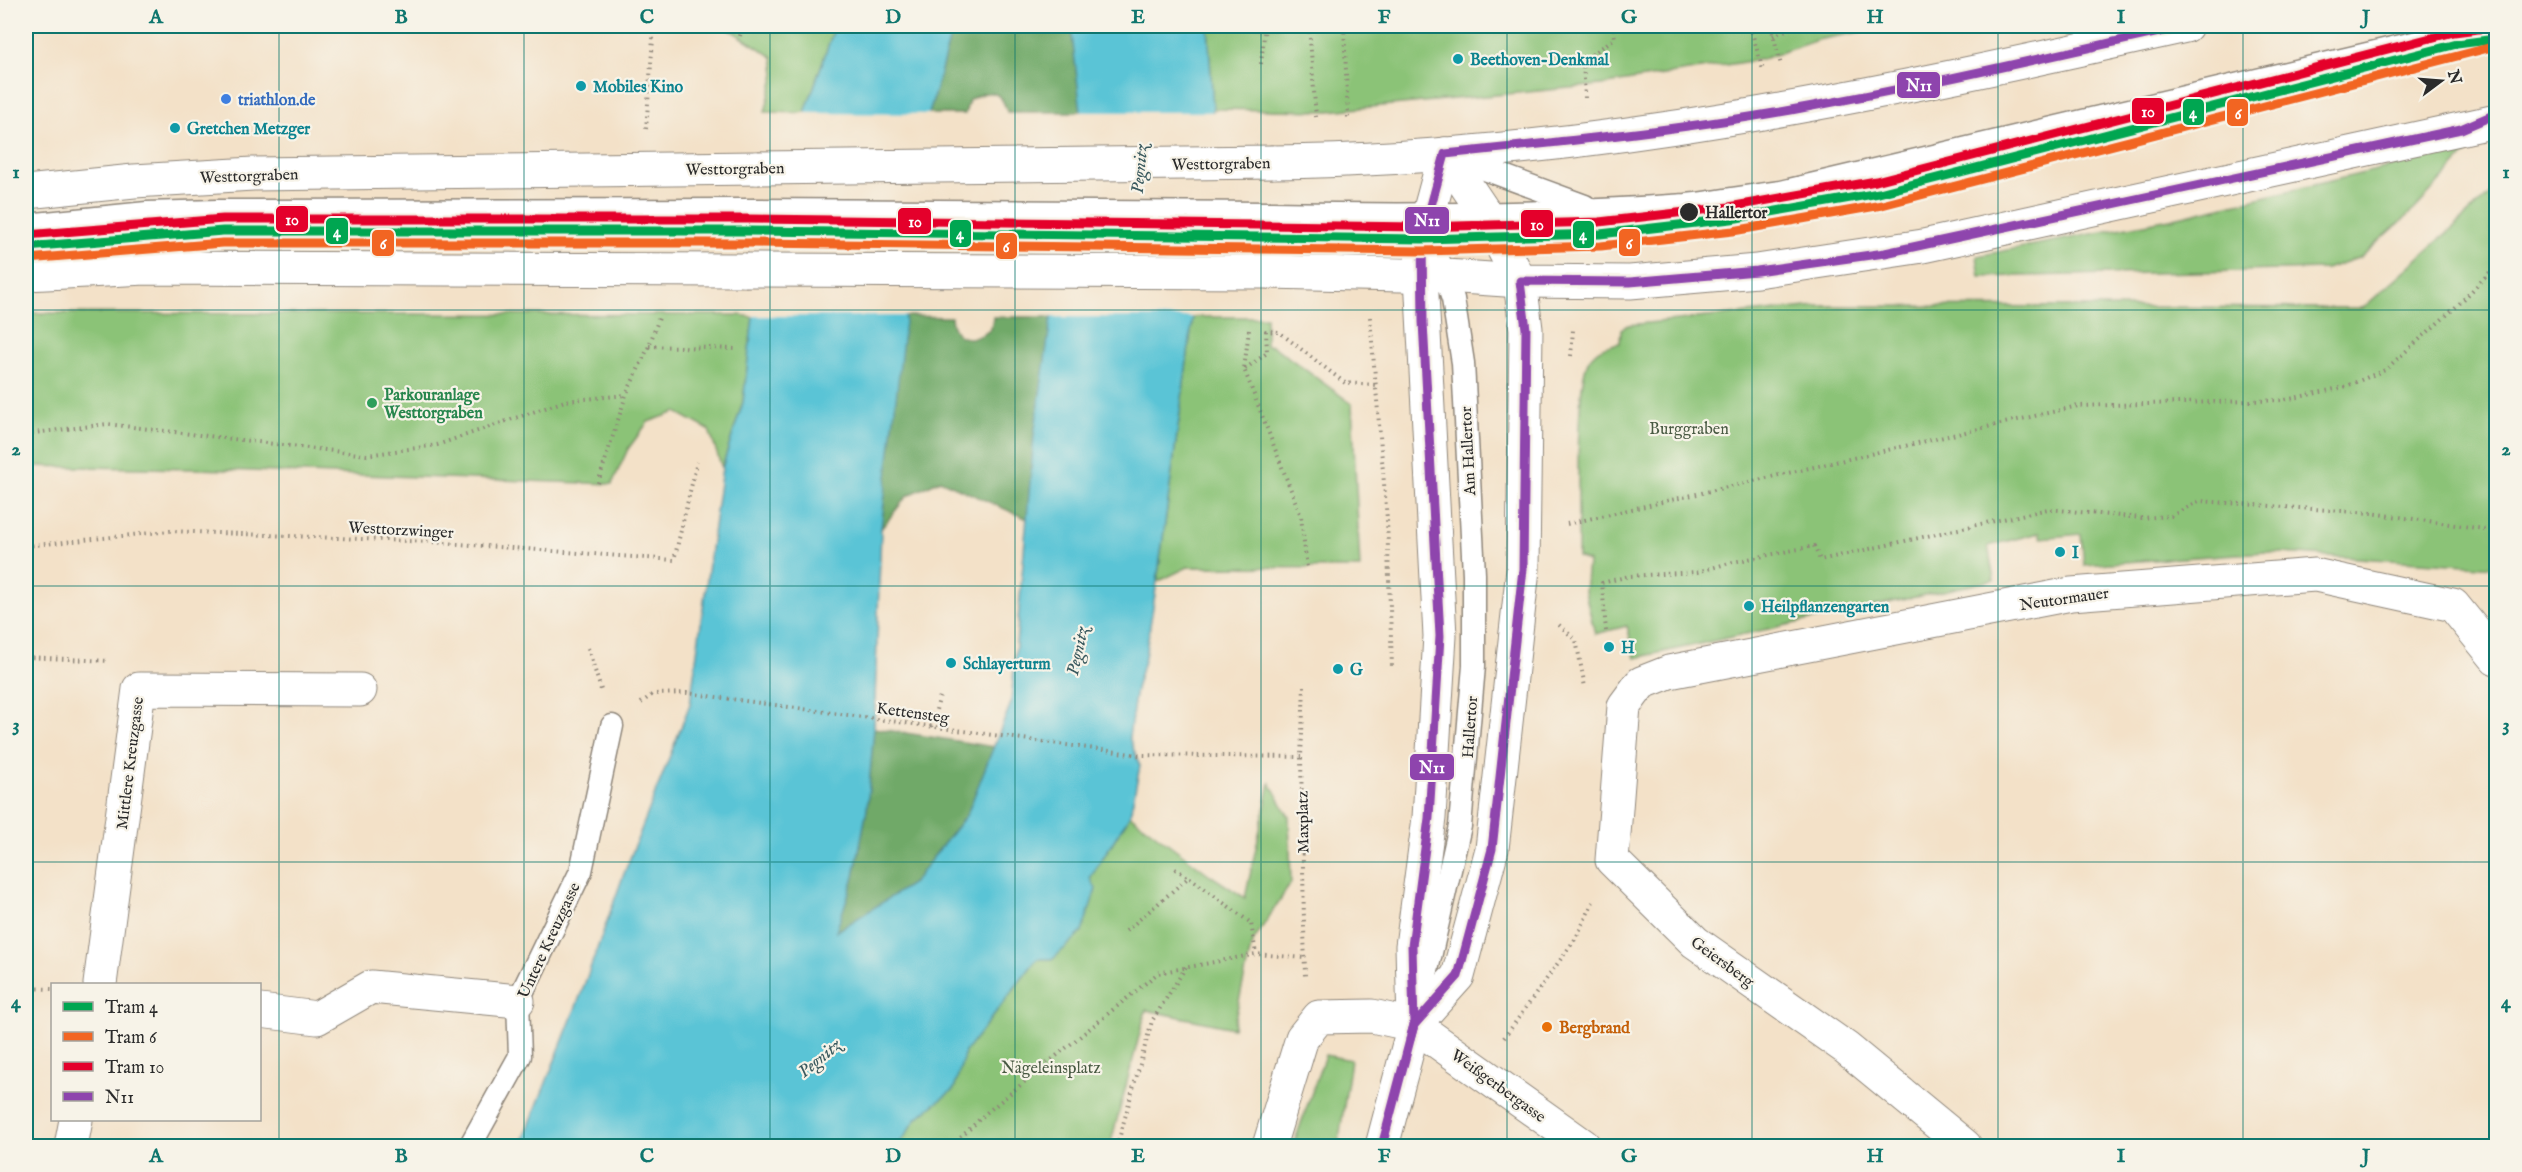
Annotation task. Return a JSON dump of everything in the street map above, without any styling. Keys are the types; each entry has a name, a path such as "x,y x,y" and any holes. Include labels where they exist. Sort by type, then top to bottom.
{"street":[{"name":"Westtorgraben","path":"26,192 134,181 253,174 1335,162 1445,154 1600,138 1790,110 1961,76 2186,26"},
{"path":"2461,129 2496,114"},
{"path":"26,274 146,268 1268,272 1433,276 1520,282 1630,282 1757,270 1885,253 2496,121"},
{"path":"1382,1146 1414,1025 1458,976 1492,849 1523,569 1526,328 1520,282 1486,215 1445,154"},
{"name":"Am Hallertor","path":"1437,569 1433,276 1425,227 1445,154"},
{"name":"Hallertor","path":"1414,1025 1412,946 1429,818 1440,636 1437,569"},
{"name":"Neutormauer","path":"1624,706 1641,683 1669,672 2071,594 2315,575 2453,605 2496,658"},
{"name":"Mittlere Kreuzgasse","path":"100,983 139,688 360,690"},
{"name":"Geiersberg","path":"1624,706 1612,860 1695,942 1846,1048 1965,1146"},
{"path":"261,1011 317,1018 371,987 518,1001"},
{"path":"1269,1146 1302,1038 1319,1017 1372,1016 1414,1025"},
{"name":"Weißgerbergasse","path":"1414,1025 1584,1146"},
{"path":"71,1146 76,1121"}],"lane":[{"path":"26,225 147,213 217,211 753,210 1271,213 1390,216 1425,227 1486,215 1688,204 1780,192 2486,26"},
{"path":"1445,154 1594,210"},
{"name":"Am Hallertor","path":"1433,276 1458,323 1463,363 1474,627"},
{"name":"Hallertor","path":"1414,1025 1460,826 1468,742 1474,627"},
{"name":"Untere Kreuzgasse","path":"470,1146 520,1056 518,1001 581,871 612,726"}],"path":[{"path":"645,132 654,26"},
{"path":"740,36 743,26"},
{"path":"1261,64 1265,26"},
{"path":"1309,26 1317,127"},
{"path":"1344,26 1349,124"},
{"path":"1586,99 1583,61 1615,38 1613,26"},
{"path":"1750,26 1764,74"},
{"path":"1771,26 1780,65"},
{"path":"1773,36 1795,26"},
{"path":"1523,534 2078,406 2285,400 2344,387 2385,370 2458,305 2496,266"},
{"path":"598,483 626,395 649,346 660,315"},
{"path":"1370,317 1387,519 1393,677"},
{"path":"1249,330 1244,369 1301,516 1307,568"},
{"path":"1244,369 1267,353 1266,331 1280,332 1345,383 1376,385"},
{"path":"649,346 738,349"},
{"path":"26,434 107,424 367,455 437,445 565,401 626,395"},
{"name":"Westtorzwinger","path":"26,546 170,531 431,542 674,560 698,462"},
{"path":"1606,631 1602,583 1629,576 1696,572 1733,562 1814,546 1820,560 2048,509 2140,518 2171,516 2199,501 2371,513 2484,529 2496,525"},
{"path":"1559,625 1576,640 1583,672"},
{"path":"588,648 612,726"},
{"path":"26,657 114,661 139,688"},
{"name":"Maxplatz","path":"1256,954 1304,958 1301,757 1304,686"},
{"name":"Kettensteg","path":"653,694 687,693 1139,754 1301,757"},
{"path":"931,727 940,696"},
{"path":"952,1146 985,1114 1158,973 1256,954 1251,923 1175,869"},
{"path":"1126,931 1189,877"},
{"path":"1480,1071 1576,938"},
{"path":"1117,1146 1152,1021 1186,966"},
{"path":"26,988 51,989"}],"green space":[{"path":"724,26 835,26 805,113 765,112 775,74 773,57"},
{"path":"953,26 1071,26 1081,112 1007,112 997,95 988,93 969,100 965,114 929,114"},
{"path":"1208,26 1890,26 1817,40 1763,59 1601,85 1329,111 1213,109"},
{"path":"2473,147 2415,209 2361,257 2326,269 1980,277 1977,256 2170,219"},
{"name":"Burggraben","path":"2496,189 2496,567 2266,552 2084,565 2081,534 2041,538 2039,533 1988,546 1994,580 1635,658 1627,626 1595,634 1585,592 1588,562 1578,557 1578,454 1581,396 1584,374 1589,360 1602,348 1620,343 1621,329 1628,325 1817,306 2363,308"},
{"path":"26,313 739,315 753,317 743,402 722,468 709,430 676,412 648,422 628,449 612,484 197,469 26,466"},
{"path":"905,316 951,317 956,331 965,338 978,337 991,329 993,317 1052,317 1034,434 1027,519 940,480 907,496 881,529"},
{"path":"1193,317 1266,317 1266,345 1273,346 1352,404 1360,568 1188,567 1157,582"},
{"path":"874,728 995,747 967,814 913,883 835,933 854,877 867,809"},
{"name":"Nägeleinsplatz","path":"1270,783 1289,817 1291,883 1252,943 1233,1028 1146,1010 1110,1146 898,1146 917,1118 954,1089 965,1052 1037,959 1053,959 1090,878 1130,815 1210,875 1245,898"},
{"path":"1325,1055 1351,1060 1338,1146 1293,1146"}],"water":[{"name":"Pegnitz","path":"835,26 953,26 929,114 881,529 874,728 867,809 854,877 836,932 913,883 967,814 1011,703 1034,435 1081,112 1071,26 1208,26 1213,109 1193,317 1157,582 1129,737 1140,766 1130,815 1090,878 1096,889 1082,932 1053,959 1037,959 965,1052 954,1089 917,1118 898,1146 521,1146 690,704 722,468 743,402 753,317 805,113"}],"pier":[{"path":"1078,112 1216,112 1196,317 1049,317"},
{"path":"802,113 932,114 908,316 750,316"}],"tram line":[{"name":"10","path":"26,235 223,219 750,219 1422,227 1599,222 1729,207 1876,181 2454,32 2494,27"},
{"name":"4","path":"26,247 223,231 750,231 1422,239 1600,234 1731,219 1879,193 2457,44 2496,39"},
{"name":"6","path":"27,259 223,243 750,243 1422,251 1601,246 1733,231 1882,205 2496,46"}],"transit line":[{"name":"N11","path":"1410,1039 1414,1025 1412,946 1429,818 1440,636 1423,322 1422,239 1445,154 1662,130 1791,110 1940,81 2186,26"},
{"name":"N11","path":"1382,1146 1414,1025 1458,976 1492,849 1523,569 1526,329 1520,281 1630,282 1757,271 1885,253 2461,129 2496,114"}],"place":[{"name":"Beethoven-Denkmal","path":"1458,59"},
{"name":"Mobiles Kino","path":"581,86"},
{"name":"triathlon.de","path":"226,99"},
{"name":"Gretchen Metzger","path":"175,128"},
{"name":"Hallertor","path":"1689,212"},
{"name":"Parkouranlage Westtorgraben","path":"372,403"},
{"name":"I","path":"2060,552"},
{"name":"Heilpflanzengarten","path":"1749,606"},
{"name":"H","path":"1609,647"},
{"name":"Schlayerturm","path":"951,663"},
{"name":"G","path":"1338,669"},
{"name":"Bergbrand","path":"1547,1027"}]}
